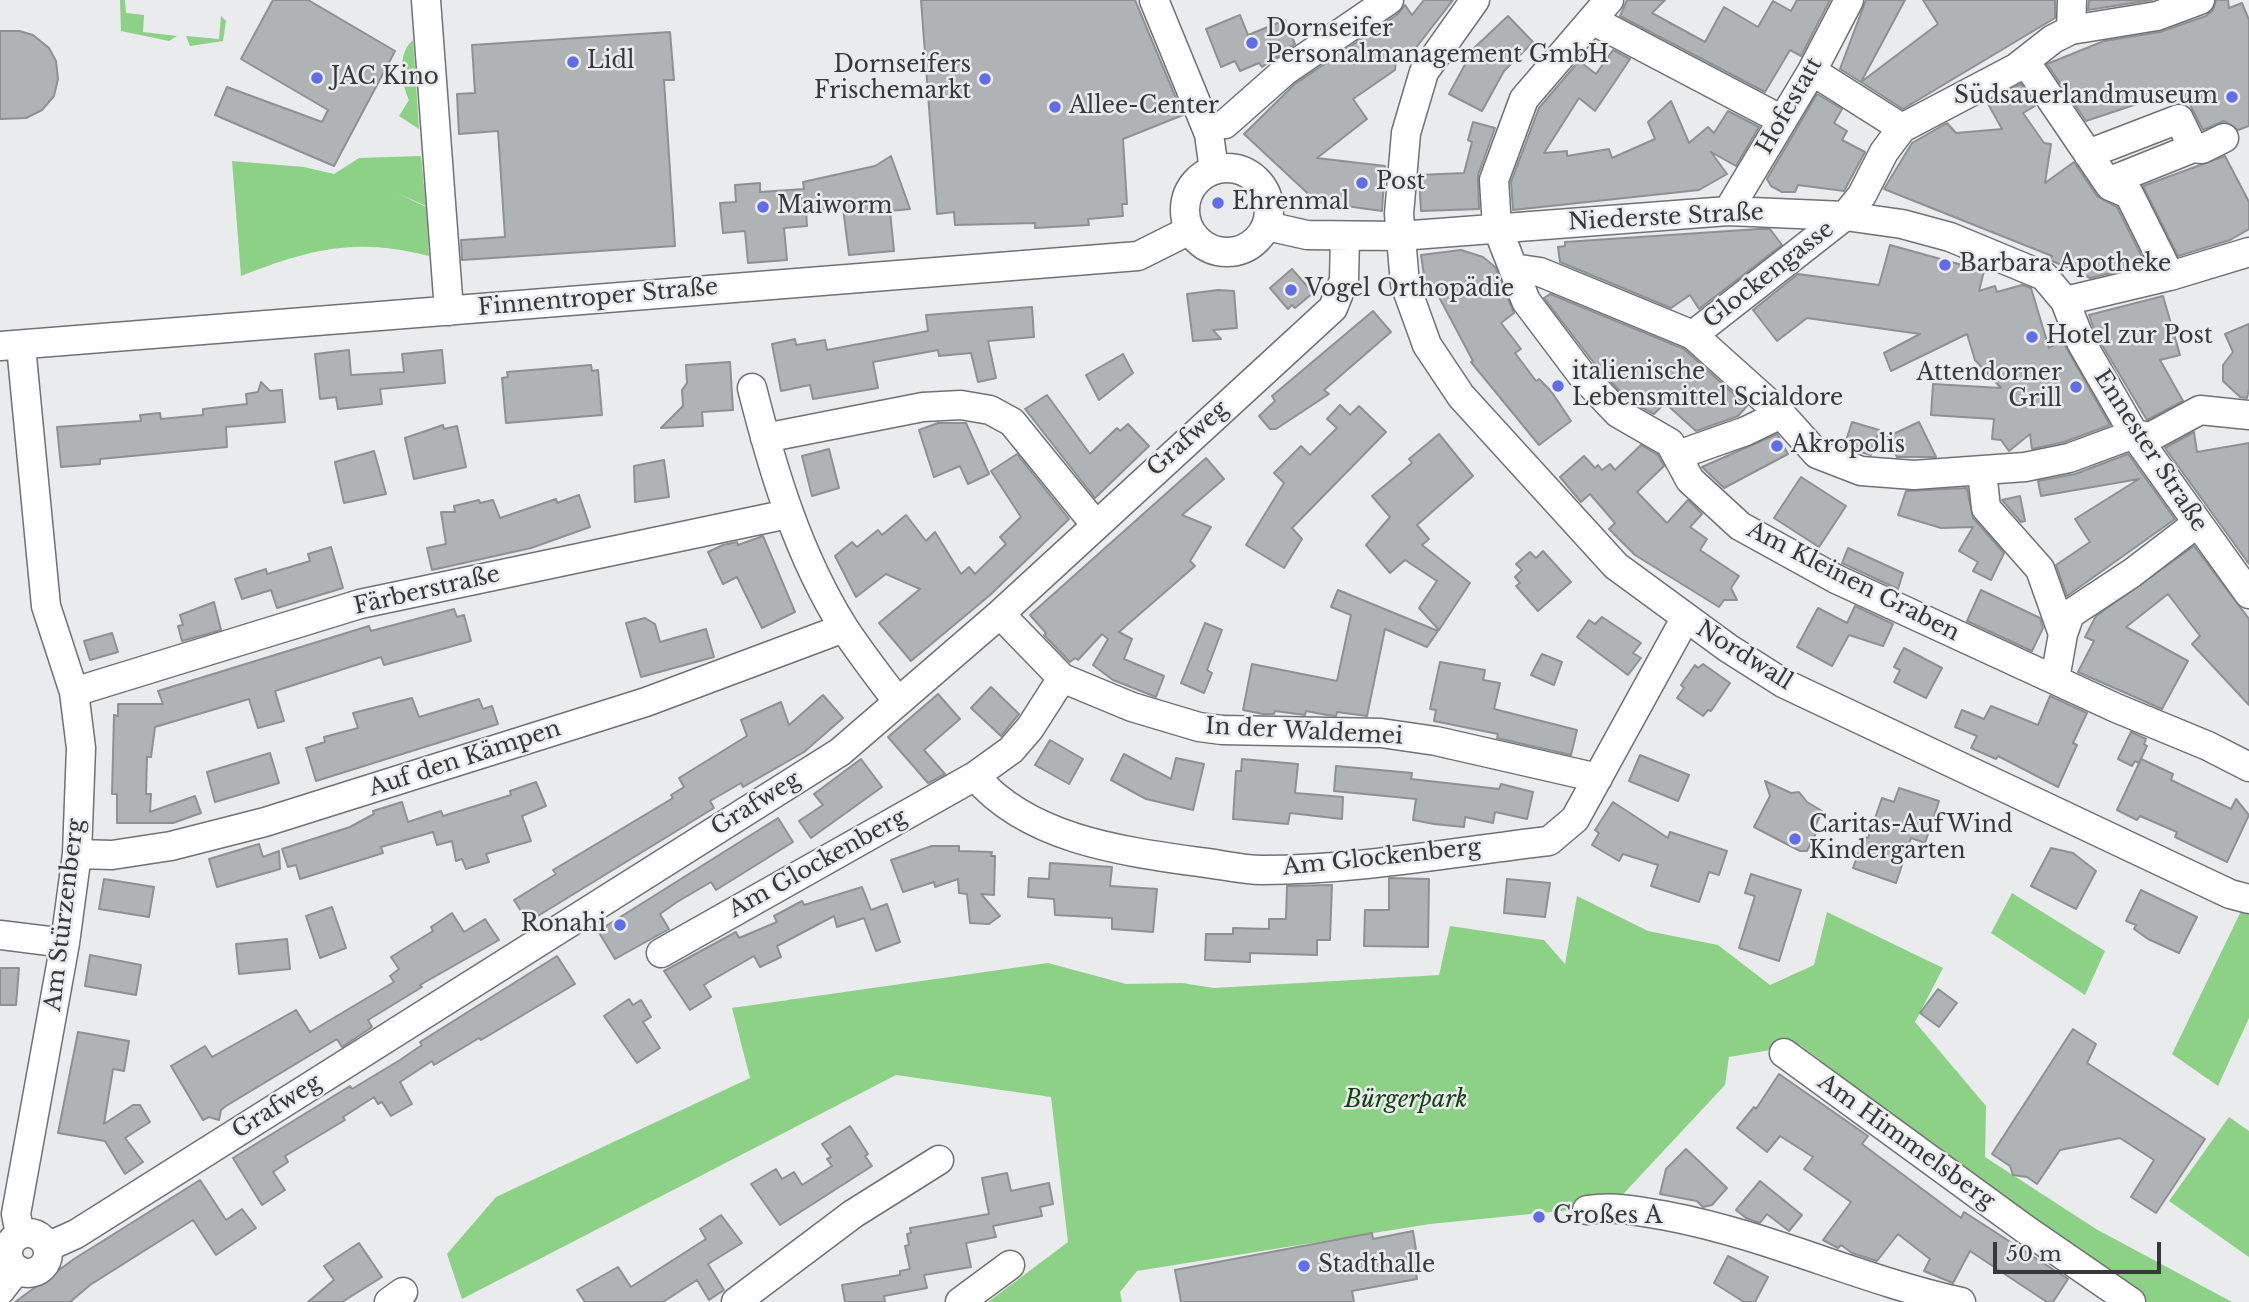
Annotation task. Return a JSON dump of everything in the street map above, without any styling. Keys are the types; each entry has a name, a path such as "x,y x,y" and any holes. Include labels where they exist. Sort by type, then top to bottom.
{"street":[{"path":"426,0 449,311"},
{"path":"1154,0 1222,169"},
{"path":"1175,0 1225,124 1222,169"},
{"path":"1225,124 1284,71 1389,0"},
{"name":"Nordwall","path":"1475,0 1424,72 1406,132 1400,236 1405,284 1427,345 1461,396 1616,566 1685,619 1783,683 2230,894 2249,899"},
{"name":"Hofestatt","path":"1728,211 1812,71 1849,0"},
{"path":"2071,0 2071,30"},
{"path":"1812,71 1902,128 2025,61 2053,39 2071,30 2157,16 2200,0"},
{"path":"1601,10 1782,120"},
{"name":"Am Kleinen Graben","path":"1601,10 1524,99 1494,180 1497,227 1526,301 1581,374 1618,413 1670,443 1690,480 1740,526 1836,579 2116,708 2208,746 2249,767"},
{"path":"2025,61 2108,183 2129,194 2170,276"},
{"path":"2088,154 2179,119 2193,148"},
{"name":"Glockengasse","path":"1693,335 1845,216 1862,195 1884,152 1902,128"},
{"path":"2108,183 2193,148 2202,149 2224,138"},
{"path":"1222,169 1255,179 1269,200 1267,226 1260,238 1236,252 1209,249 1190,230 1185,216 1188,195 1201,177 1222,169"},
{"name":"Niederste Straße","path":"1267,226 1307,235 1400,236 1728,211 1845,216 1902,224 1950,237 2044,276 2065,301"},
{"name":"Finnentroper Straße","path":"10,346 1138,256 1190,230"},
{"name":"Grafweg","path":"47,1247 76,1234 840,752 1000,614 1333,307 1344,280 1345,236"},
{"path":"2065,301 2170,276 2249,252"},
{"path":"1513,268 1541,272 1693,335 1781,414 1816,454 1861,471 1914,475 2025,467 2069,458 2134,434 2150,437 2200,410 2249,415"},
{"name":"Ennester Straße","path":"2065,301 2081,342 2134,434 2196,524 2245,584"},
{"name":"Am Stürzenberg","path":"8,1280 8,1248 20,1234 16,1213 65,943 77,855 82,748 74,692 46,606 10,346"},
{"path":"752,388 788,514 844,628 898,702"},
{"path":"765,438 923,407 961,405 990,410 1012,422 1096,524"},
{"path":"1678,455 1746,431 1781,414"},
{"path":"1982,471 1986,508 2039,569 2063,634"},
{"name":"Färberstraße","path":"74,692 360,604 788,514"},
{"path":"2055,679 2063,634 2070,614 2132,573 2196,524"},
{"name":"In der Waldemei","path":"1000,614 1062,678 1132,707 1199,727 1222,730 1381,733 1436,741 1598,778"},
{"name":"Am Glockenberg","path":"975,776 987,790 1015,812 1047,829 1166,857 1260,870 1348,864 1549,841 1575,819 1685,619"},
{"name":"Auf den Kämpen","path":"77,855 112,855 171,846 265,822 646,702 844,628"},
{"name":"Am Glockenberg","path":"661,953 975,776 1011,750 1030,728 1062,678"},
{"path":"0,935 65,943"},
{"name":"Am Himmelsberg","path":"1784,1053 2025,1229 2131,1302"},
{"path":"736,1302 853,1214 939,1160"},
{"path":"1587,1210 1612,1206 1714,1225 1916,1292 1961,1302"},
{"path":"8,1280 40,1269 47,1259 47,1247 36,1234 20,1234"},
{"path":"960,1302 1010,1265"}],"green space":[{"path":"120,0 125,0 126,13 144,15 143,32 177,36 169,41 121,31"},
{"path":"221,16 226,21 223,41 190,46 186,36 219,39"},
{"path":"413,40 419,129 399,116 409,100 402,68 404,52"},
{"path":"421,156 426,206 397,193 426,207 429,256 379,247 334,249 289,259 241,276 232,161 304,167 334,174 359,158"},
{"path":"2012,893 2105,951 2085,995 1991,933"},
{"name":"Bürgerpark","path":"1577,896 1648,931 1718,945 1770,985 1814,965 1827,912 1943,968 1915,1022 1986,1106 1985,1157 2096,1229 2232,1302 2141,1302 1800,1045 1729,1057 1725,1085 1612,1206 1430,1224 1137,1271 1120,1292 1122,1302 988,1302 1068,1242 1051,1097 896,1075 462,1299 447,1254 496,1197 750,1078 732,1008 1048,963 1126,984 1182,983 1214,988 1439,975 1450,926 1544,940 1565,964"},
{"path":"2242,909 2249,912 2249,1018 2218,1086 2172,1054"},
{"path":"2229,1117 2249,1131 2249,1257 2169,1201"}],"building":[{"name":"JAC Kino","path":"273,0 308,0 395,51 334,166 215,115 227,87 322,122 328,110 241,59"},
{"name":"Allee-Center","path":"921,0 1135,0 1183,115 1123,139 1127,204 1122,204 1123,216 1088,219 1089,225 1035,228 1035,223 955,225 954,212 937,214"},
{"path":"1424,0 1453,0 1415,49 1397,49 1395,70 1353,99 1367,119 1317,158 1385,166 1382,211 1317,202 1244,134 1295,84 1398,14 1405,5 1412,15"},
{"path":"1627,0 1665,0 1652,13 1705,42 1724,7 1758,27 1773,1 1791,11 1797,0 1830,0 1801,56 1790,50 1765,92 1620,16"},
{"path":"1866,0 1905,0 1861,82 1840,69"},
{"path":"1923,0 2055,0 2055,18 1903,109 1861,82 1938,24"},
{"path":"2089,0 2152,0 2088,10"},
{"path":"2216,0 2228,0 2229,8 2242,3 2249,20 2249,126 2238,130 2224,121 2203,130 2182,89 2141,96 2143,102 2086,121 2047,64 2104,41 2160,32 2206,16 2213,10"},
{"name":"Dornseifer Personalmanagement GmbH","path":"1240,15 1248,35 1285,20 1295,44 1262,67 1259,63 1240,71 1235,61 1221,67 1206,29"},
{"path":"1508,16 1533,42 1504,71 1482,111 1449,94 1474,48"},
{"path":"0,31 19,31 33,35 49,48 56,61 58,79 54,96 42,110 26,118 0,119"},
{"path":"670,32 674,80 664,80 675,246 462,260 461,240 505,237 498,131 459,134 457,94 475,93 472,45"},
{"path":"1613,50 1630,59 1595,111 1579,98 1544,153 1567,151 1567,156 1609,149 1612,158 1655,139 1648,122 1671,101 1689,143 1708,127 1714,133 1728,111 1759,127 1736,166 1711,152 1727,174 1699,190 1513,210 1511,182 1539,108 1579,61 1596,74"},
{"path":"2021,84 2035,106 2023,113 2044,143 2051,144 2045,183 2074,162 2097,196 2117,207 2146,265 2090,278 2050,260 2052,256 1884,189 1912,143 1947,123 1956,133 2002,129 1987,102"},
{"path":"1817,94 1842,109 1834,123 1847,131 1842,140 1865,152 1844,191 1798,185 1795,192 1782,192 1771,186 1767,179"},
{"path":"1473,122 1495,128 1478,175 1479,209 1421,211 1419,175 1464,173 1472,142 1468,140"},
{"path":"891,156 910,209 890,211 894,251 849,255 843,208 806,211 807,226 784,228 787,260 748,263 745,231 723,233 720,203 736,202 735,185 760,183 760,192 804,189 803,182 875,166"},
{"path":"2225,156 2249,202 2249,229 2230,240 2178,256 2143,186"},
{"path":"1770,229 1782,245 1699,309 1690,295 1671,308 1560,262 1558,247 1565,246 1565,242"},
{"path":"1890,245 1984,271 1979,291 1995,286 1997,292 2022,285 2031,288 2049,348 2062,340 2110,425 2064,442 2032,449 2030,434 2009,451 2001,440 1992,439 1994,419 1931,415 1933,384 2001,388 1975,360 1967,334 1891,371 1884,353 1920,334 1807,318 1777,341 1753,310 1798,274 1879,285"},
{"path":"1461,250 1483,257 1495,267 1514,313 1501,323 1521,349 1515,353 1536,381 1539,379 1551,391 1571,421 1539,445 1471,362 1473,361 1439,297 1437,287 1426,289 1421,255"},
{"name":"Vogel Orthopädie","path":"1292,269 1313,293 1295,308 1292,305 1288,309 1270,288"},
{"path":"1234,291 1237,328 1213,330 1221,339 1193,341 1187,294"},
{"path":"1550,294 1684,349 1747,406 1738,416 1696,431 1665,403 1654,414 1628,400 1594,363 1544,298"},
{"path":"2163,296 2180,355 2160,360 2183,401 2147,420 2096,335 2089,315"},
{"path":"1032,307 1034,337 988,341 996,378 978,382 971,353 939,356 938,350 873,362 878,388 813,399 810,385 781,391 772,344 795,339 796,345 825,340 827,350 928,331 926,315"},
{"path":"1373,311 1391,332 1324,390 1329,394 1276,429 1270,429 1259,416 1275,401 1272,396"},
{"path":"2249,324 2247,398 2240,397 2223,381 2223,365 2233,352 2225,334"},
{"path":"349,350 351,375 404,372 402,354 442,350 445,383 380,389 382,404 338,409 336,397 320,399 315,354"},
{"path":"1123,354 1133,373 1099,400 1086,375"},
{"path":"730,362 733,410 702,412 703,426 661,428 683,406 682,390 687,383 686,365"},
{"path":"591,365 592,371 598,370 602,415 506,423 502,378 508,377 507,372"},
{"path":"261,382 270,391 282,390 285,422 226,427 227,447 100,459 100,464 61,467 57,427 141,421 140,415 160,413 161,419 203,415 203,409 247,404 246,394 258,392"},
{"path":"1047,395 1090,454 1117,428 1120,431 1128,424 1149,446 1095,498 1025,409"},
{"path":"1340,405 1350,415 1359,406 1386,432 1292,528 1302,539 1284,568 1246,545 1284,483 1274,473 1301,446 1310,455 1337,428 1327,419"},
{"path":"1852,422 1879,430 1871,455 1844,447"},
{"path":"1919,422 1936,457 1897,457 1887,437"},
{"path":"938,423 966,423 989,474 968,484 960,466 934,477 919,430"},
{"path":"443,425 444,429 457,426 466,467 414,479 405,438"},
{"path":"2194,432 2197,452 2249,443 2249,564 2165,448"},
{"path":"1439,434 1473,476 1417,525 1429,539 1422,545 1470,583 1439,630 1419,608 1437,581 1405,560 1390,573 1366,545 1390,517 1372,496 1412,463 1409,459"},
{"path":"1777,434 1788,454 1724,488 1702,467"},
{"path":"1641,445 1658,455 1664,466 1637,492 1667,523 1688,500 1702,514 1690,527 1707,539 1700,550 1739,576 1731,588 1737,600 1724,600 1719,607 1635,555 1609,529 1615,523 1590,494 1581,502 1560,477 1584,456 1595,468 1598,465 1602,470 1610,464 1615,470"},
{"path":"829,449 839,488 812,496 802,456"},
{"path":"374,451 386,494 344,503 335,462"},
{"path":"1017,454 1069,519 990,595 911,661 879,623 920,589 886,574 856,597 835,556 852,542 857,547 878,530 882,535 906,515 926,541 935,532 961,574 969,567 975,574 1006,544 1000,537 1021,517 991,471"},
{"path":"2128,454 2175,519 2067,596 2056,565 2090,542 2075,519 2139,479 2041,496 2038,481 2075,474"},
{"path":"1206,458 1224,479 1182,515 1211,527 1190,561 1195,566 1119,632 1132,639 1124,659 1164,676 1156,697 1113,680 1093,665 1108,639 1102,634 1078,660 1075,658 1070,662 1044,635 1046,633 1030,615"},
{"path":"664,460 669,497 635,502 634,466"},
{"path":"1801,477 1846,506 1819,547 1774,518"},
{"path":"1967,488 1973,518 2004,553 1991,580 1973,571 1978,562 1959,551 1973,527 1941,528 1898,515 1906,491"},
{"path":"579,495 590,527 531,548 432,570 427,548 446,544 441,512 455,512 454,506 479,500 480,503 493,500 500,518 556,499 557,503"},
{"path":"2020,496 2025,521 2021,522 2002,500"},
{"path":"763,536 795,612 762,628 737,577 723,584 708,552 723,545 737,542 738,545"},
{"path":"2194,546 2249,619 2249,705 2192,644 2200,636 2168,594 2126,627 2188,661 2162,709 2078,672 2094,641 2085,637 2096,616"},
{"path":"331,547 343,588 277,608 271,590 242,599 235,579 266,569 267,574 310,561 308,554"},
{"path":"1848,548 1903,573 1898,589 1842,563"},
{"path":"1543,551 1571,582 1538,611 1516,586 1520,583 1515,577 1522,570 1516,564 1530,552 1536,558"},
{"path":"1338,590 1438,631 1427,647 1385,629 1367,716 1337,712 1336,716 1306,711 1305,715 1275,711 1274,714 1263,714 1243,710 1252,664 1337,681 1351,615 1331,607"},
{"path":"1981,590 2040,618 2043,628 2032,651 1967,621"},
{"path":"214,602 221,630 182,641 178,626 183,625 180,615"},
{"path":"1855,606 1893,624 1883,646 1849,635 1832,666 1797,647 1818,608 1847,623"},
{"path":"454,609 457,617 464,615 471,641 384,665 381,657 275,691 284,721 258,728 249,699 155,727 151,757 147,757 146,794 151,794 150,812 195,796 201,813 173,823 117,823 117,794 112,794 114,715 118,716 118,704 163,704 158,691 369,626 371,631"},
{"path":"1602,617 1641,643 1633,653 1641,658 1628,675 1577,637 1589,620 1595,624"},
{"path":"645,618 655,624 660,642 706,629 714,657 641,677 626,623"},
{"path":"1205,623 1222,630 1207,670 1212,673 1204,693 1181,683"},
{"path":"112,633 118,652 90,660 84,641"},
{"path":"1904,648 1942,668 1926,698 1894,682 1900,670 1894,667"},
{"path":"1542,654 1562,662 1554,685 1531,675"},
{"path":"1440,662 1485,670 1483,680 1500,683 1494,709 1577,730 1571,755 1497,738 1498,734 1434,721 1436,710 1430,709"},
{"path":"1703,664 1730,683 1711,711 1708,710 1703,716 1677,698 1684,688 1681,685 1695,665 1698,668"},
{"path":"991,687 1019,714 1001,736 971,708"},
{"path":"938,694 960,719 924,750 945,774 928,783 888,737"},
{"path":"823,695 843,718 804,752 743,787 741,783 710,801 714,808 528,922 514,900 556,874 553,870 673,798 671,795 684,787 679,778 747,736 741,720 781,702 789,725"},
{"path":"2050,696 2087,713 2073,743 2077,745 2058,787 1998,756 1996,759 1971,748 1977,736 1955,727 1962,710 1984,719 1991,706 2038,725"},
{"path":"412,698 419,717 479,699 483,709 492,706 498,724 316,781 306,748 325,742 324,737 358,728 353,713"},
{"path":"2131,732 2146,739 2144,744 2147,746 2139,763 2135,761 2132,766 2118,759"},
{"path":"1050,740 1083,759 1069,784 1035,765"},
{"path":"270,753 279,783 215,802 207,772"},
{"path":"1124,754 1171,779 1176,758 1204,764 1193,810 1146,799 1111,780"},
{"path":"1640,755 1689,775 1678,801 1629,781"},
{"path":"861,759 882,787 811,838 799,821 823,805 814,794"},
{"path":"1242,759 1298,764 1295,793 1343,797 1342,819 1290,813 1288,824 1233,819 1236,771 1241,771"},
{"path":"2141,759 2173,774 2171,780 2231,809 2236,799 2249,815 2227,862 2175,837 2177,832 2140,816 2137,820 2117,810"},
{"path":"1336,766 1412,773 1411,779 1499,789 1501,784 1533,792 1527,819 1495,812 1493,823 1465,817 1464,827 1434,824 1413,820 1416,799 1334,791"},
{"name":"Caritas-AufWind Kindergarten","path":"1765,781 1791,793 1799,792 1807,802 1822,811 1815,827 1818,829 1807,851 1800,851 1754,827 1770,796"},
{"path":"536,782 546,806 522,816 531,841 486,854 489,862 466,869 462,859 456,861 452,841 437,845 433,832 381,847 383,853 300,879 296,865 288,867 282,849 350,827 374,814 373,811 402,802 408,822 441,811 443,816 511,795 510,791"},
{"path":"1899,788 1939,801 1925,843 1911,838 1896,883 1853,868 1864,837 1868,838 1882,798 1894,802"},
{"path":"1613,802 1668,838 1670,832 1727,851 1719,875 1709,872 1699,902 1651,886 1658,865 1623,854 1619,861 1592,845 1599,833 1595,830"},
{"path":"778,818 793,842 716,890 711,882 677,902 660,914 669,929 615,959 598,931"},
{"path":"259,844 263,857 279,851 280,869 217,887 209,859"},
{"path":"932,846 959,846 959,851 992,852 991,856 995,856 994,895 981,894 1000,916 989,924 970,923 967,894 959,893 958,879 935,887 934,882 903,892 891,860"},
{"path":"2051,848 2073,853 2096,871 2076,909 2031,886"},
{"path":"1050,863 1112,867 1110,886 1157,889 1153,932 1112,929 1112,918 1055,915 1054,899 1028,897 1029,878 1049,879"},
{"path":"1751,874 1801,890 1779,961 1739,948 1755,896 1745,893"},
{"path":"1389,878 1429,879 1428,947 1364,946 1365,910 1389,910"},
{"path":"104,879 154,887 149,917 99,909"},
{"path":"1507,879 1550,883 1545,917 1504,913"},
{"path":"1332,885 1330,940 1317,940 1317,955 1250,953 1250,962 1205,960 1206,934 1233,934 1233,928 1269,929 1269,919 1286,919 1287,886"},
{"path":"862,887 871,910 887,904 900,942 876,951 864,918 837,927 834,916 777,946 781,957 760,967 754,956 707,983 704,985 711,997 690,1010 664,971 736,932 739,938 777,922 774,916 802,901 804,905"},
{"path":"2141,890 2197,917 2179,953 2148,939 2134,929 2136,925 2126,921"},
{"path":"332,907 346,948 320,958 306,916"},
{"path":"452,913 464,932 485,919 499,940 420,985 422,987 368,1020 372,1027 342,1047 337,1039 226,1106 221,1110 219,1120 209,1117 203,1120 171,1066 205,1046 212,1057 296,1010 310,1032 394,982 390,976 399,969 391,957 433,931 431,927"},
{"path":"287,939 290,969 239,974 236,944"},
{"path":"90,955 141,965 136,995 85,986"},
{"path":"557,956 575,984 481,1040 479,1038 434,1065 432,1061 400,1082 412,1104 391,1116 382,1102 378,1104 374,1097 343,1117 345,1120 285,1156 288,1162 273,1172 285,1190 262,1205 233,1158 350,1086 352,1089 400,1060 422,1045 420,1042"},
{"path":"0,968 19,968 16,1005 0,1005"},
{"path":"1938,989 1957,1003 1939,1027 1920,1013"},
{"path":"629,999 633,1005 641,1000 651,1017 643,1022 660,1048 637,1063 604,1016"},
{"path":"2073,1029 2096,1044 2087,1063 2205,1139 2156,1213 2131,1197 2154,1160 2120,1138 2060,1150 2037,1184 2027,1177 2013,1175 2010,1166 1992,1154"},
{"path":"78,1032 129,1041 124,1071 113,1069 104,1124 133,1105 140,1105 150,1122 125,1138 143,1162 125,1174 105,1141 58,1133"},
{"path":"1779,1074 1868,1136 1862,1144 1961,1218 1964,1212 2068,1279 2053,1302 2047,1302 1970,1251 1953,1283 1924,1271 1930,1259 1898,1234 1877,1261 1823,1240 1851,1202 1804,1169 1813,1157 1780,1136 1767,1152 1737,1128 1754,1107 1756,1109"},
{"path":"850,1126 868,1154 865,1156 872,1166 780,1225 751,1184 776,1169 782,1179 794,1172 802,1185 832,1166 827,1159 831,1157 822,1144"},
{"path":"1686,1149 1727,1188 1712,1205 1703,1207 1697,1201 1660,1194 1666,1169"},
{"path":"1007,1173 1011,1191 1049,1183 1053,1204 1040,1207 1042,1216 993,1226 996,1237 966,1243 971,1267 924,1275 927,1288 884,1296 885,1302 845,1302 842,1285 900,1275 900,1271 910,1269 905,1246 909,1245 907,1234 911,1233 910,1228 989,1214 982,1178"},
{"path":"200,1180 226,1220 242,1209 256,1228 216,1255 193,1220 90,1285 70,1302 15,1302 74,1259"},
{"path":"1760,1181 1802,1215 1789,1231 1767,1214 1760,1223 1746,1218 1736,1210"},
{"path":"721,1215 742,1243 708,1264 724,1290 709,1300 697,1280 663,1302 585,1302 577,1290 618,1267 631,1287 706,1239 700,1229"},
{"name":"Stadthalle","path":"1413,1231 1418,1262 1414,1263 1417,1279 1352,1291 1354,1302 1181,1302 1175,1270 1372,1233 1373,1239"},
{"path":"359,1243 382,1277 342,1302 308,1302 334,1280 324,1266"},
{"path":"1728,1256 1768,1277 1755,1302 1744,1302 1714,1283"}],"place":[{"name":"Dornseifer Personalmanagement GmbH","path":"1252,43"},
{"name":"Lidl","path":"573,62"},
{"name":"JAC Kino","path":"317,78"},
{"name":"Dornseifers Frischemarkt","path":"985,79"},
{"name":"Südsauerlandmuseum","path":"2232,97"},
{"name":"Allee-Center","path":"1055,107"},
{"name":"Post","path":"1362,183"},
{"name":"Ehrenmal","path":"1218,203"},
{"name":"Maiworm","path":"763,207"},
{"name":"Barbara Apotheke","path":"1945,265"},
{"name":"Vogel Orthopädie","path":"1291,290"},
{"name":"Hotel zur Post","path":"2032,337"},
{"name":"italienische Lebensmittel Scialdore","path":"1558,386"},
{"name":"Attendorner Grill","path":"2076,387"},
{"name":"Akropolis","path":"1777,446"},
{"name":"Caritas-AufWind Kindergarten","path":"1795,839"},
{"name":"Ronahi","path":"620,925"},
{"name":"Großes A","path":"1539,1217"},
{"name":"Stadthalle","path":"1304,1266"}]}
